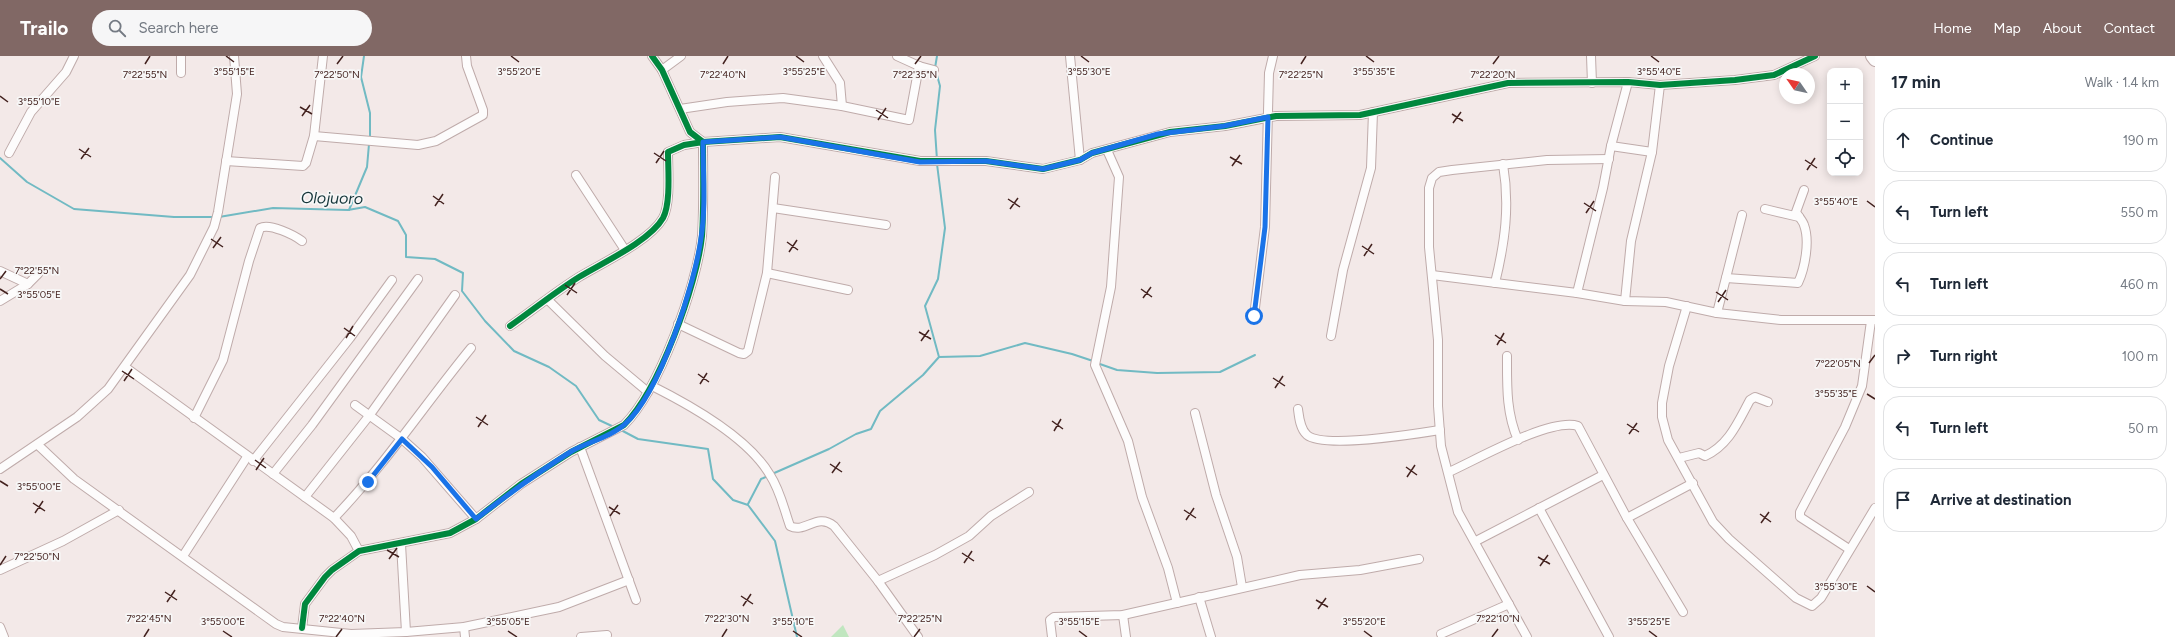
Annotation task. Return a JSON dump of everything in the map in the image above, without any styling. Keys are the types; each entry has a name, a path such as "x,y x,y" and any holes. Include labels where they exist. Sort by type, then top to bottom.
{"highway":[{"path":"1872,56 1875,60"}],"street":[{"path":"9,153 31,112 66,72 74,56"},
{"path":"181,56 181,73"},
{"path":"0,469 38,445 95,402 125,367 190,275 214,227 218,212 236,94 234,56"},
{"path":"226,161 302,166 306,163 314,136 324,56"},
{"path":"314,136 418,145 436,141 457,127 483,115 467,66 466,56"},
{"path":"652,56 662,70 690,132 703,142"},
{"path":"662,70 681,56"},
{"path":"897,56 919,66 934,70"},
{"path":"1070,56 1080,160"},
{"path":"1254,316 1265,227 1269,73 1273,56"},
{"path":"1591,56 1592,83"},
{"path":"510,326 578,278 642,239 663,218 666,208 668,152 684,145 703,142 780,137 932,162 986,161 1043,169 1080,160 1092,153 1107,150 1158,134 1224,126 1268,117 1346,116 1373,112 1508,83 1628,82 1660,85 1735,80 1774,75 1815,56"},
{"path":"828,58 840,83 842,92 842,106"},
{"path":"680,109 774,98 842,106 908,120 919,66"},
{"path":"1577,293 1611,146 1628,82"},
{"path":"1625,301 1631,241 1652,152 1660,85"},
{"path":"1331,336 1343,270 1371,168 1373,112"},
{"path":"302,628 305,604 332,570 359,551 401,544 450,533 476,519 521,484 580,447 624,425 650,389 678,324 694,271 702,238 703,142"},
{"path":"1611,146 1652,152"},
{"path":"1107,150 1119,177 1111,287 1095,362 1128,442 1142,497 1168,568 1177,604"},
{"path":"1527,637 1476,541 1458,512 1449,472 1441,446 1439,362 1429,247 1429,188 1432,178 1440,172 1452,170 1547,160 1609,159"},
{"path":"1494,283 1506,227 1507,190 1503,164"},
{"path":"576,175 624,250"},
{"path":"678,324 739,353 744,354 748,352 767,273 775,176"},
{"path":"1726,278 1798,283 1805,255 1806,234 1804,224 1796,212 1804,190"},
{"path":"773,208 886,225"},
{"path":"1766,209 1798,217"},
{"path":"1717,313 1742,215"},
{"path":"194,418 223,360 249,261 260,228 266,226 287,232 302,241"},
{"path":"0,271 28,284"},
{"path":"767,273 848,290"},
{"path":"0,300 28,284 38,274"},
{"path":"1432,275 1577,293 1625,301 1666,302 1717,313 1781,320 1873,321 1862,386 1845,427 1800,512 1800,517 1849,549"},
{"path":"273,474 312,425 418,279"},
{"path":"183,556 250,459 350,338 392,280"},
{"path":"305,497 369,416 456,295"},
{"path":"548,300 604,356 650,389 683,402 738,439 756,455 774,480 790,526 796,528 823,520 828,521 834,526 878,581 918,637"},
{"path":"1687,306 1669,366 1662,417 1668,440 1693,483 1713,522 1729,539 1796,598 1812,606 1821,598 1849,549 1875,508"},
{"path":"334,518 368,482 402,439 424,406 471,348"},
{"path":"1507,356 1506,396 1518,440"},
{"path":"125,367 250,459 334,518 351,536 359,551"},
{"path":"1679,458 1699,452 1705,456 1715,452 1734,432 1750,400 1755,398 1768,402"},
{"path":"354,406 402,439 432,467 476,519"},
{"path":"1298,409 1299,421 1305,434 1312,438 1346,440 1389,438 1440,430"},
{"path":"1195,413 1216,495 1237,557 1242,587"},
{"path":"1449,472 1518,440 1551,427 1572,425 1578,426 1627,518 1683,612"},
{"path":"38,445 74,479 276,624 351,634 406,632 464,627 559,607 629,580"},
{"path":"580,447 636,600"},
{"path":"1476,541 1603,475"},
{"path":"1627,518 1693,483"},
{"path":"878,581 935,555 968,536 991,516 1029,492"},
{"path":"1539,508 1609,637"},
{"path":"0,570 63,541 119,510"},
{"path":"401,544 406,632"},
{"path":"1052,637 1050,620 1054,617 1123,614 1177,604 1199,597 1300,575 1360,570 1418,559"},
{"path":"1199,597 1212,637"},
{"path":"1441,634 1509,604"},
{"path":"1123,614 1126,637"},
{"path":"0,627 4,637"},
{"path":"464,627 465,637"},
{"path":"581,637 607,635"}],"green space":[{"path":"843,625 849,637 831,637"}],"waterway":[{"path":"364,56 361,77 370,113 370,139"},
{"path":"937,56 935,68 940,86 935,130 937,160"},
{"path":"349,210 367,167 369,144"},
{"name":"Olojuoro","path":"0,158 27,182 74,209 174,217 214,217"},
{"path":"772,474 829,449 856,434 871,429 880,411 923,375 939,357 925,306 938,279 945,228 937,164"},
{"name":"Olojuoro","path":"219,217 273,208 348,210 365,207 398,221 406,235 406,257 435,259 463,273 462,291 485,321 514,351 549,367 576,386 599,420 614,427"},
{"path":"939,357 980,356 1025,343 1072,354 1093,361"},
{"path":"1097,363 1117,370 1157,373 1220,372 1255,355"},
{"name":"Olojuoro","path":"619,429 638,439 708,449 713,479 733,500 748,505 775,541 797,637"},
{"path":"748,504 761,479 768,476"}],"cycle path":[{"path":"652,56 662,70 690,132 703,142 780,137 920,161 986,161 1043,169 1080,160 1092,153 1170,132 1225,126 1276,116 1360,115 1508,83 1628,82 1660,85 1735,80 1774,75 1815,56"},
{"path":"302,628 305,604 332,570 359,551 450,533 476,519 521,484 571,452 624,425 637,409 663,363 693,281 702,236 703,142 684,145 668,152 666,212 657,227 625,251 570,283 510,326"}],"route":[{"path":"368,482 402,439 432,467 476,519 521,484 571,452 612,432 630,420 652,386 668,352 698,258 702,238 703,218 703,142 780,137 799,139 920,162 986,161 1033,169 1043,169 1080,160 1092,153 1107,150 1158,134 1224,126 1268,117 1265,227 1254,316"}]}
